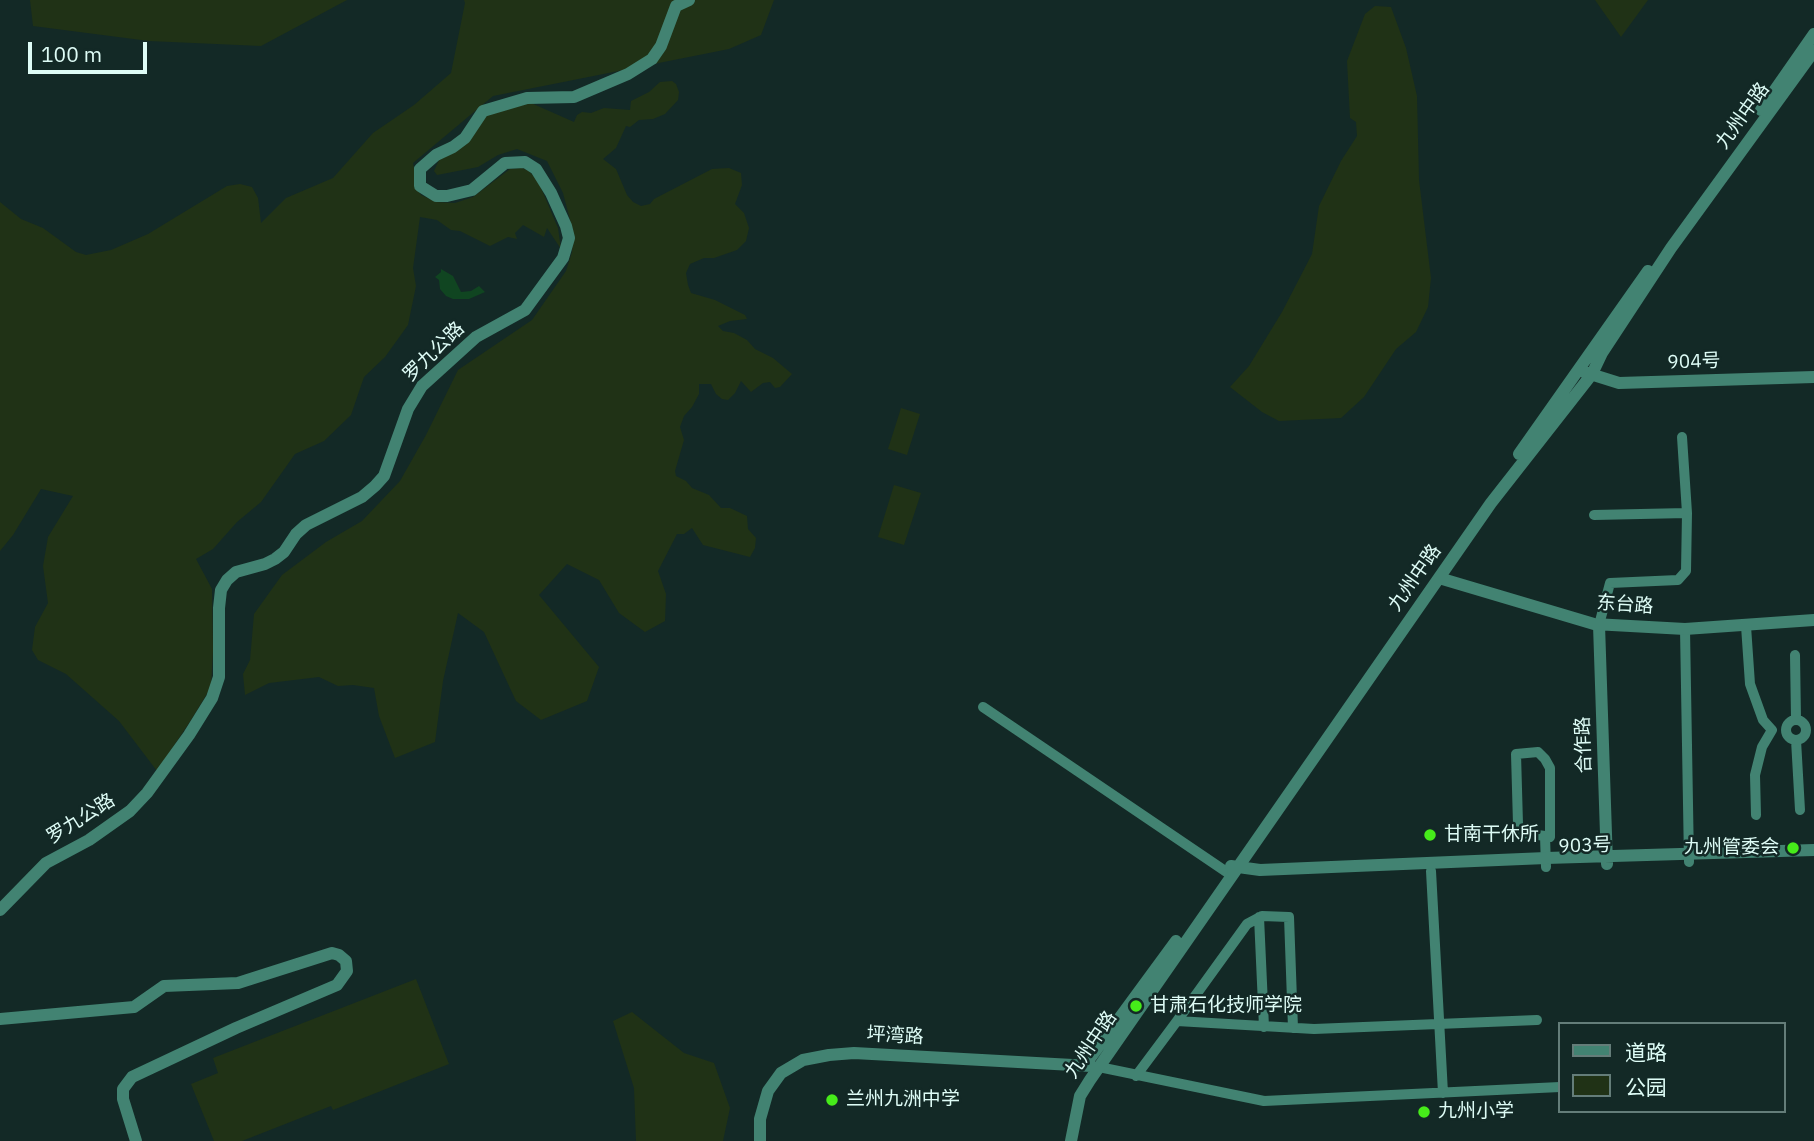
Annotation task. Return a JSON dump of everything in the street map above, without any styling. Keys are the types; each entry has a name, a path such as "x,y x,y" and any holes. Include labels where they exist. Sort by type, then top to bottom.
{"street":[{"name":"罗九公路","path":"0,910 46,863 89,840 131,811 189,735 212,698 219,677 219,608 221,590 227,580 236,572 275,559 306,525 362,497 375,486 384,476 408,409 422,386 476,337 525,310 563,258 569,239 566,226 536,169 525,162 505,163 472,190 447,196 436,196 420,186 420,169 436,155 466,138 483,111 527,98 574,97 652,59 661,46 676,6 689,0"},
{"path":"1085,1065 1231,870 1316,741 1586,370 1814,34"},
{"name":"九州中路","path":"1071,1141 1080,1096 1231,870 1671,248 1814,51"},
{"path":"1586,370 1621,378 1814,370"},
{"name":"904号","path":"1586,370 1619,383 1814,377"},
{"path":"1599,625 1610,583 1678,580 1686,571 1687,513 1682,437"},
{"path":"1594,514 1687,513"},
{"name":"东台路","path":"1438,578 1599,625 1685,629 1814,620"},
{"name":"合作路","path":"1599,625 1607,861"},
{"path":"1746,626 1750,684 1763,720 1772,730 1786,730"},
{"path":"1685,629 1689,858 1814,850"},
{"path":"1795,655 1796,719"},
{"path":"984,707 1231,870 1546,862 1545,836"},
{"path":"1796,719 1810,729 1796,740 1789,737 1786,730 1789,722 1796,719"},
{"path":"1756,815 1755,775 1762,747 1772,730"},
{"path":"1796,740 1800,810"},
{"path":"1538,752 1545,758 1549,768 1550,837 1545,836 1522,833 1518,824 1516,754 1538,752"},
{"name":"903号","path":"1231,870 1399,872 1546,862 1814,858"},
{"path":"1431,871 1443,1093"},
{"path":"1136,1076 1247,924 1259,918 1289,917 1293,1028"},
{"path":"1259,918 1264,1027"},
{"path":"0,1019 134,1007 164,986 239,983 332,953 346,961 347,971 337,985 236,1028 132,1077 123,1089 123,1099 136,1141"},
{"path":"1177,1021 1293,1028 1537,1020"},
{"name":"坪湾路","path":"760,1141 760,1119 768,1091 781,1073 803,1060 854,1053 1099,1067"},
{"path":"1099,1067 1264,1101 1559,1087"}],"green space":[{"path":"30,0 347,0 261,46 149,41 33,26"},
{"path":"464,0 774,0 761,35 729,49 493,96 413,163 418,190 421,195 436,202 455,203 473,197 510,169 522,168 529,171 538,181 558,228 561,249 547,228 544,237 523,225 515,233 517,239 508,237 490,246 460,231 451,230 437,220 420,217 413,268 416,286 408,325 385,357 364,377 351,415 324,441 295,454 261,502 237,522 213,549 196,559 212,589 211,687 157,771 119,721 66,674 38,660 32,650 35,627 48,603 43,566 48,537 73,496 41,489 0,551 0,202 21,219 43,228 76,252 86,255 111,250 148,234 227,186 240,184 252,187 258,198 261,223 286,198 333,178 373,133 414,105 451,73"},
{"path":"1595,0 1648,0 1621,37"},
{"path":"1375,6 1391,7 1406,48 1417,96 1419,180 1431,278 1428,307 1416,332 1396,349 1364,397 1341,418 1279,421 1262,412 1230,387 1249,366 1282,312 1312,254 1319,206 1341,161 1357,136 1356,122 1350,118 1347,61 1365,14"},
{"path":"672,81 679,92 678,100 665,114 653,119 639,120 630,127 626,126 616,148 603,159 616,169 627,195 641,206 650,204 654,199 712,169 729,168 741,173 742,185 735,204 744,213 749,228 746,241 737,250 690,264 686,273 688,285 691,293 715,300 745,315 747,319 718,326 723,331 747,340 755,349 773,358 792,374 780,387 775,388 770,382 763,383 751,392 741,381 728,400 716,394 711,384 699,384 699,394 680,427 684,440 675,471 676,476 692,488 709,495 721,508 730,508 747,516 748,529 756,538 750,557 703,545 692,528 684,534 677,534 658,571 666,594 665,621 645,632 619,613 599,580 567,564 539,595 599,667 587,701 541,720 516,701 484,632 458,613 443,681 435,742 395,758 379,716 374,688 338,686 319,677 269,683 245,695 243,674 250,660 254,614 282,575 326,542 362,521 400,481 458,370 532,320 566,271 572,252 573,231 563,193 547,161 517,149 498,155 478,167 437,175 434,171 439,160 485,114 531,103 574,122 582,112 591,113 604,108 630,110 631,101 649,92 660,82"},
{"path":"901,408 920,414 907,455 888,449"},
{"path":"894,485 921,493 904,545 878,537"},
{"path":"416,979 449,1064 333,1110 331,1106 242,1141 214,1141 191,1084 218,1073 213,1058"},
{"path":"632,1012 684,1053 714,1063 730,1108 723,1141 636,1141 634,1088 613,1021"}],"shaded area":[{"path":"441,269 453,276 461,292 471,291 479,286 485,292 469,299 446,296 435,277"}],"place":[{"name":"甘南干休所","path":"1430,835"},
{"name":"九州管委会","path":"1793,848"},
{"name":"甘肃石化技师学院","path":"1136,1006"},
{"name":"兰州九洲中学","path":"832,1100"},
{"name":"九州小学","path":"1424,1112"}]}
